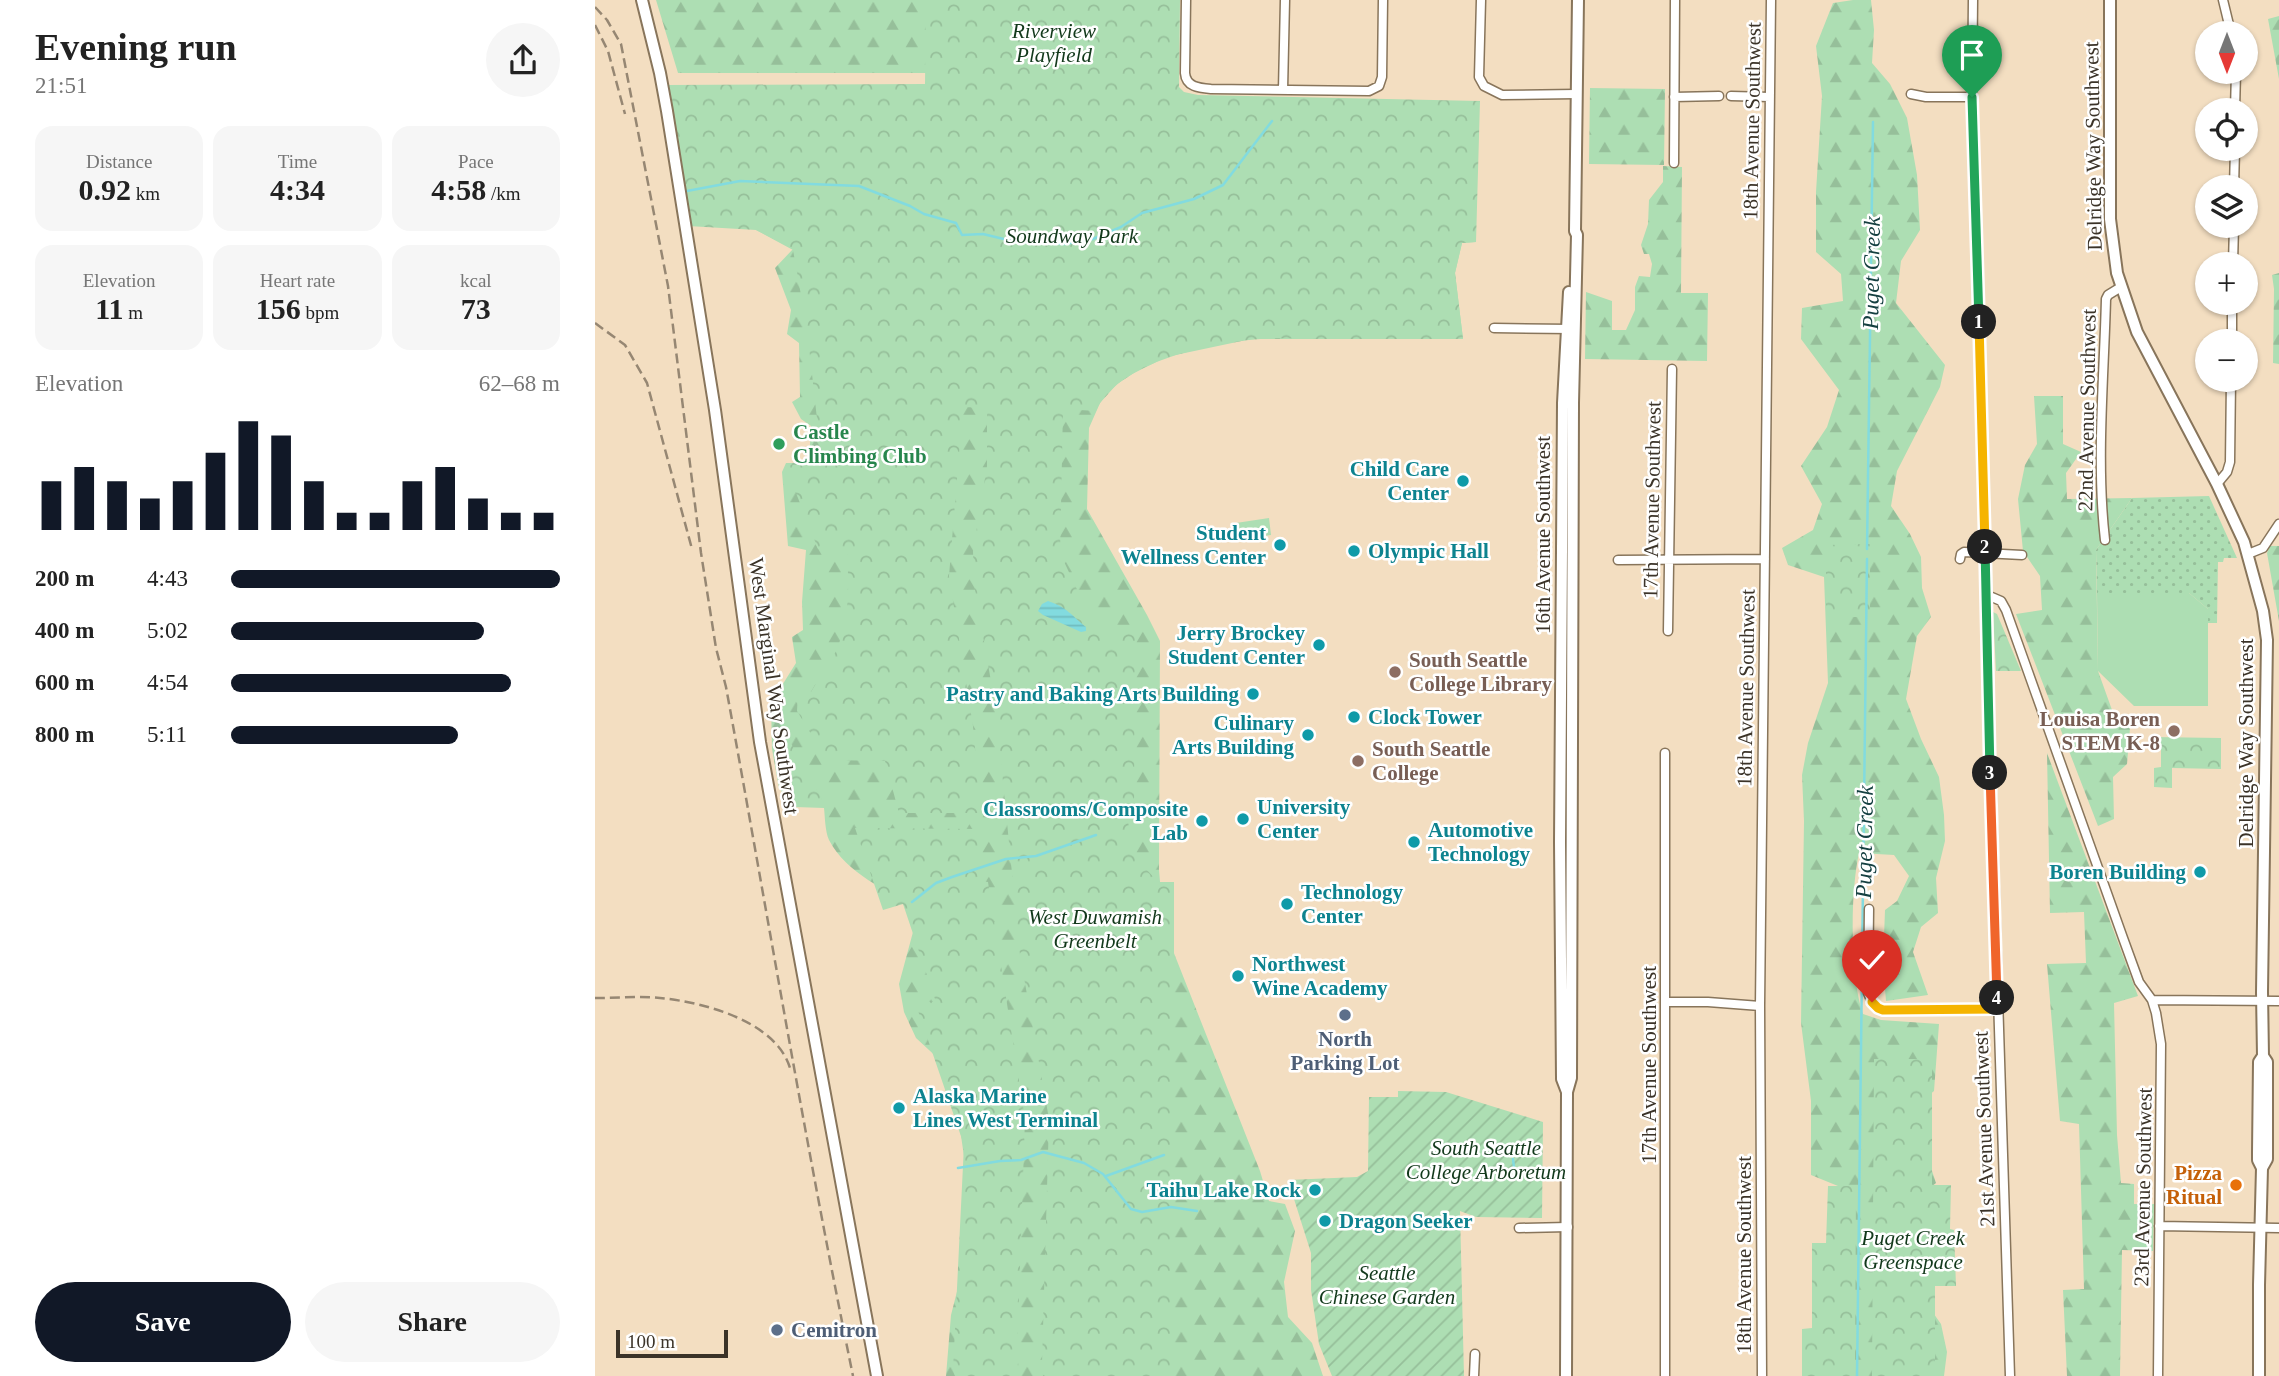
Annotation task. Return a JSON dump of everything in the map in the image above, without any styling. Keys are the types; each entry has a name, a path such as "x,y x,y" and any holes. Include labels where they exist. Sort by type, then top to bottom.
{"main road":[{"name":"West Marginal Way Southwest","path":"642,0 660,73 715,410 760,742 877,1376"},
{"name":"16th Avenue Southwest","path":"1566,1376 1567,1092 1571,1078 1571,329 1577,235 1578,0"},
{"name":"Delridge Way Southwest","path":"2110,0 2110,219 2113,252 2121,287 2137,332 2217,484 2248,554 2263,611 2267,640 2263,1000 2263,1056 2267,1062 2267,1159 2262,1168 2259,1376"}],"street":[{"path":"1187,0 1185,73 1187,82 1191,85 1211,89 1369,91 1379,86 1383,77 1383,0"},
{"path":"1283,90 1285,0"},
{"path":"1481,0 1479,77 1488,90 1502,95 1576,94"},
{"path":"1674,163 1675,0"},
{"name":"18th Avenue Southwest","path":"1762,1376 1761,1006 1771,0"},
{"name":"21st Avenue Southwest","path":"1973,0 1972,97 2010,1376"},
{"path":"2223,0 2228,21"},
{"path":"1910,94 1926,97 1972,97"},
{"path":"1674,97 1719,96"},
{"path":"1731,96 1770,97"},
{"name":"22nd Avenue Southwest","path":"2105,540 2101,481 2106,299 2121,287"},
{"path":"1494,328 1571,329"},
{"name":"17th Avenue Southwest","path":"1668,631 1672,369"},
{"path":"2217,484 2227,472 2229,462 2231,392"},
{"path":"2248,554 2257,552 2268,542 2279,524"},
{"path":"2268,542 2279,542"},
{"path":"1960,559 1964,552 2022,555"},
{"path":"1618,560 1765,559"},
{"name":"23rd Avenue Southwest","path":"1987,595 2001,601 2006,610 2139,982 2152,1000 2158,1022 2161,1044 2158,1376"},
{"name":"17th Avenue Southwest","path":"1665,753 1665,1376"},
{"path":"1869,909 1868,993 1878,1008 1997,1009"},
{"path":"2152,1000 2279,1001"},
{"path":"1667,1002 1761,1006"},
{"path":"2159,1226 2279,1228"},
{"path":"1519,1228 1567,1227"},
{"path":"1474,1376 1475,1354"}],"green space":[{"path":"656,0 1085,0 959,73 678,73"},
{"path":"926,0 1180,0 1179,87 1184,92 1198,95 1480,101 1476,242 1462,243 1455,273 1463,339 1275,338 1230,343 1185,352 1141,369 1122,380 1107,394 1096,411 1063,409 1060,553 1096,630 1135,630 1134,814 1128,822 1135,857 1158,882 1174,882 1174,1376 1043,1376 1049,1119 1020,955 996,710 975,590 973,552 987,466 987,408 963,407 949,576 973,726 981,813 899,813 885,761 827,760 797,711 798,692 811,692 837,649 848,600 848,575 847,550 818,549 785,465 822,464 807,329 793,250 756,230 688,226 666,85 925,84"},
{"path":"1871,0 1874,30 1872,63 1890,84 1907,118 1917,175 1920,230 1901,261 1896,303 1945,365 1940,387 1897,471 1891,506 1910,534 1921,557 1922,588 1931,617 1917,636 1906,699 1939,777 1944,815 1945,841 1936,878 1938,913 1921,927 1913,952 1928,995 1886,1001 1883,964 1885,910 1897,901 1909,876 1894,855 1859,853 1854,890 1853,935 1856,979 1863,1014 1881,1020 1939,1024 1934,1091 1912,1110 1936,1183 1906,1208 1919,1293 1941,1324 1947,1352 1944,1376 1823,1376 1823,1270 1838,1186 1811,1175 1811,1101 1801,1023 1804,821 1802,775 1808,743 1828,683 1824,577 1788,565 1782,548 1813,530 1822,504 1801,466 1827,427 1839,390 1801,339 1802,308 1843,301 1841,274 1816,252 1816,192 1822,96 1816,46 1833,3"},
{"path":"2279,16 2279,79 2268,19"},
{"path":"1590,88 1665,89 1664,165 1589,164"},
{"path":"1663,166 1682,167 1681,293 1708,293 1707,361 1585,359 1586,292 1612,301 1612,330 1626,330 1635,310 1635,287 1639,276 1650,277 1652,264 1649,254 1644,254 1641,245 1648,224 1649,200 1663,182"},
{"name":"Soundway Park","path":"756,230 1476,242 1462,243 1455,273 1463,339 1251,339 1166,357 1117,384 1100,403 1089,428 1087,509 1160,641 1159,870 1168,938 1260,1171 1269,1201 1285,1204 1295,1231 1284,1282 1288,1317 1312,1343 1323,1376 946,1376 951,1315 962,1272 966,1170 954,1088 942,1062 916,1038 904,1012 899,984 920,906 881,887 846,863 829,840 824,808 795,807 779,788 772,749 771,703 796,663 792,637 803,630 806,550 788,546 782,472 786,463 809,463 811,426 801,419 792,402 800,397 799,343 787,334 791,310 775,268 793,249"},
{"path":"2279,273 2279,364 2273,363 2272,275"},
{"path":"2034,396 2063,396 2063,444 2081,452 2066,473 2067,499 2132,498 2096,550 2098,671 2112,710 2130,728 2127,764 2113,777 2114,819 2098,826 2016,614 2042,610 2040,576 2023,551 2018,499 2025,465 2037,444"},
{"path":"2209,496 2237,558 2224,558 2223,562 2218,562 2217,623 2208,623 2208,609 2189,593 2097,593 2096,550 2132,498"},
{"path":"1269,518 1271,535 1239,539 1236,523"},
{"path":"1870,544 1870,617 1826,617 1826,545"},
{"path":"2270,546 2279,546 2279,621 2267,553"},
{"path":"2097,593 2189,593 2208,609 2208,706 2134,706 2098,671"},
{"path":"1993,612 1997,614 2021,671 1996,671"},
{"path":"782,727 825,805 784,805 775,754 780,754"},
{"path":"2154,737 2221,738 2221,769 2172,768 2172,788 2154,787 2154,768 2161,767 2161,748 2154,748"},
{"path":"2047,753 2138,996 2114,1003 2117,1135 2121,1183 2134,1184 2134,1204 2154,1204 2153,1251 2122,1250 2120,1376 2067,1376 2063,1290 2084,1289 2079,1124 2060,1121 2047,964 2086,963 2084,912 2050,913"},
{"name":"West Duwamish Greenbelt","path":"855,828 981,829 981,881 988,882 1025,1119 1017,1356 1020,1376 955,1376 953,1370 964,1145 915,1002 936,1002 903,904 883,910"},
{"name":"Puget Creek Greenspace","path":"1874,1059 1932,1059 1932,1185 1951,1185 1950,1229 1954,1230 1956,1286 1935,1286 1935,1376 1872,1376"},
{"name":"Seattle Chinese Garden","path":"1398,1091 1446,1092 1543,1122 1542,1218 1476,1217 1460,1211 1464,1376 1332,1376 1319,1344 1311,1290 1311,1253 1288,1180 1357,1177 1368,1171 1369,1097 1398,1097"},
{"name":"Puget Creek Greenspace","path":"1828,1186 1856,1186 1855,1376 1802,1376 1802,1329 1812,1328 1812,1243 1826,1243"}],"water":[{"path":"1048,601 1069,612 1086,627 1086,631 1081,632 1038,611 1042,604"}],"waterway":[{"path":"687,191 740,181 859,186 924,214 956,223 962,235 983,234 1016,242 1065,244 1093,239 1121,227 1142,213 1194,199 1223,185 1272,121"},
{"name":"Puget Creek","path":"1867,549 1873,122"},
{"name":"Puget Creek","path":"1857,1376 1867,559"},
{"path":"912,902 936,883 952,877 1006,859 1036,856 1096,835"},
{"path":"958,1168 1021,1160 1043,1152 1084,1163 1103,1174 1131,1209 1142,1212 1171,1207 1197,1211"},
{"path":"1106,1176 1164,1155"},
{"path":"1513,1159 1515,1176 1520,1178"}],"railway":[{"path":"595,7 607,20 621,44 668,286 701,553 716,648 726,687 803,1118 853,1376"},
{"path":"595,25 608,51 625,114"},
{"path":"595,323 625,345 647,383 692,549"},
{"path":"595,998 677,1000 736,1017 770,1038 782,1052 790,1068"}],"place":[{"name":"Castle Climbing Club","path":"779,444"},
{"name":"Child Care Center","path":"1463,481"},
{"name":"Student Wellness Center","path":"1280,545"},
{"name":"Olympic Hall","path":"1354,551"},
{"name":"Jerry Brockey Student Center","path":"1319,645"},
{"name":"South Seattle College Library","path":"1395,672"},
{"name":"Pastry and Baking Arts Building","path":"1253,694"},
{"name":"Clock Tower","path":"1354,717"},
{"name":"Louisa Boren STEM K-8","path":"2174,731"},
{"name":"Culinary Arts Building","path":"1308,735"},
{"name":"South Seattle College","path":"1358,761"},
{"name":"University Center","path":"1243,819"},
{"name":"Classrooms/Composite Lab","path":"1202,821"},
{"name":"Automotive Technology","path":"1414,842"},
{"name":"Boren Building","path":"2200,872"},
{"name":"Technology Center","path":"1287,904"},
{"name":"Northwest Wine Academy","path":"1238,976"},
{"name":"North Parking Lot","path":"1345,1015"},
{"name":"Alaska Marine Lines West Terminal","path":"899,1108"},
{"name":"Pizza Ritual","path":"2236,1185"},
{"name":"Taihu Lake Rock","path":"1315,1190"},
{"name":"Dragon Seeker","path":"1325,1221"},
{"name":"Cemitron","path":"777,1330"}],"route":[{"path":"1872,1002 1883,1010 1997,1009 1972,97"}],"park label":[{"name":"Riverview Playfield","path":"1054,43"},
{"name":"South Seattle College Arboretum","path":"1486,1160"}]}
